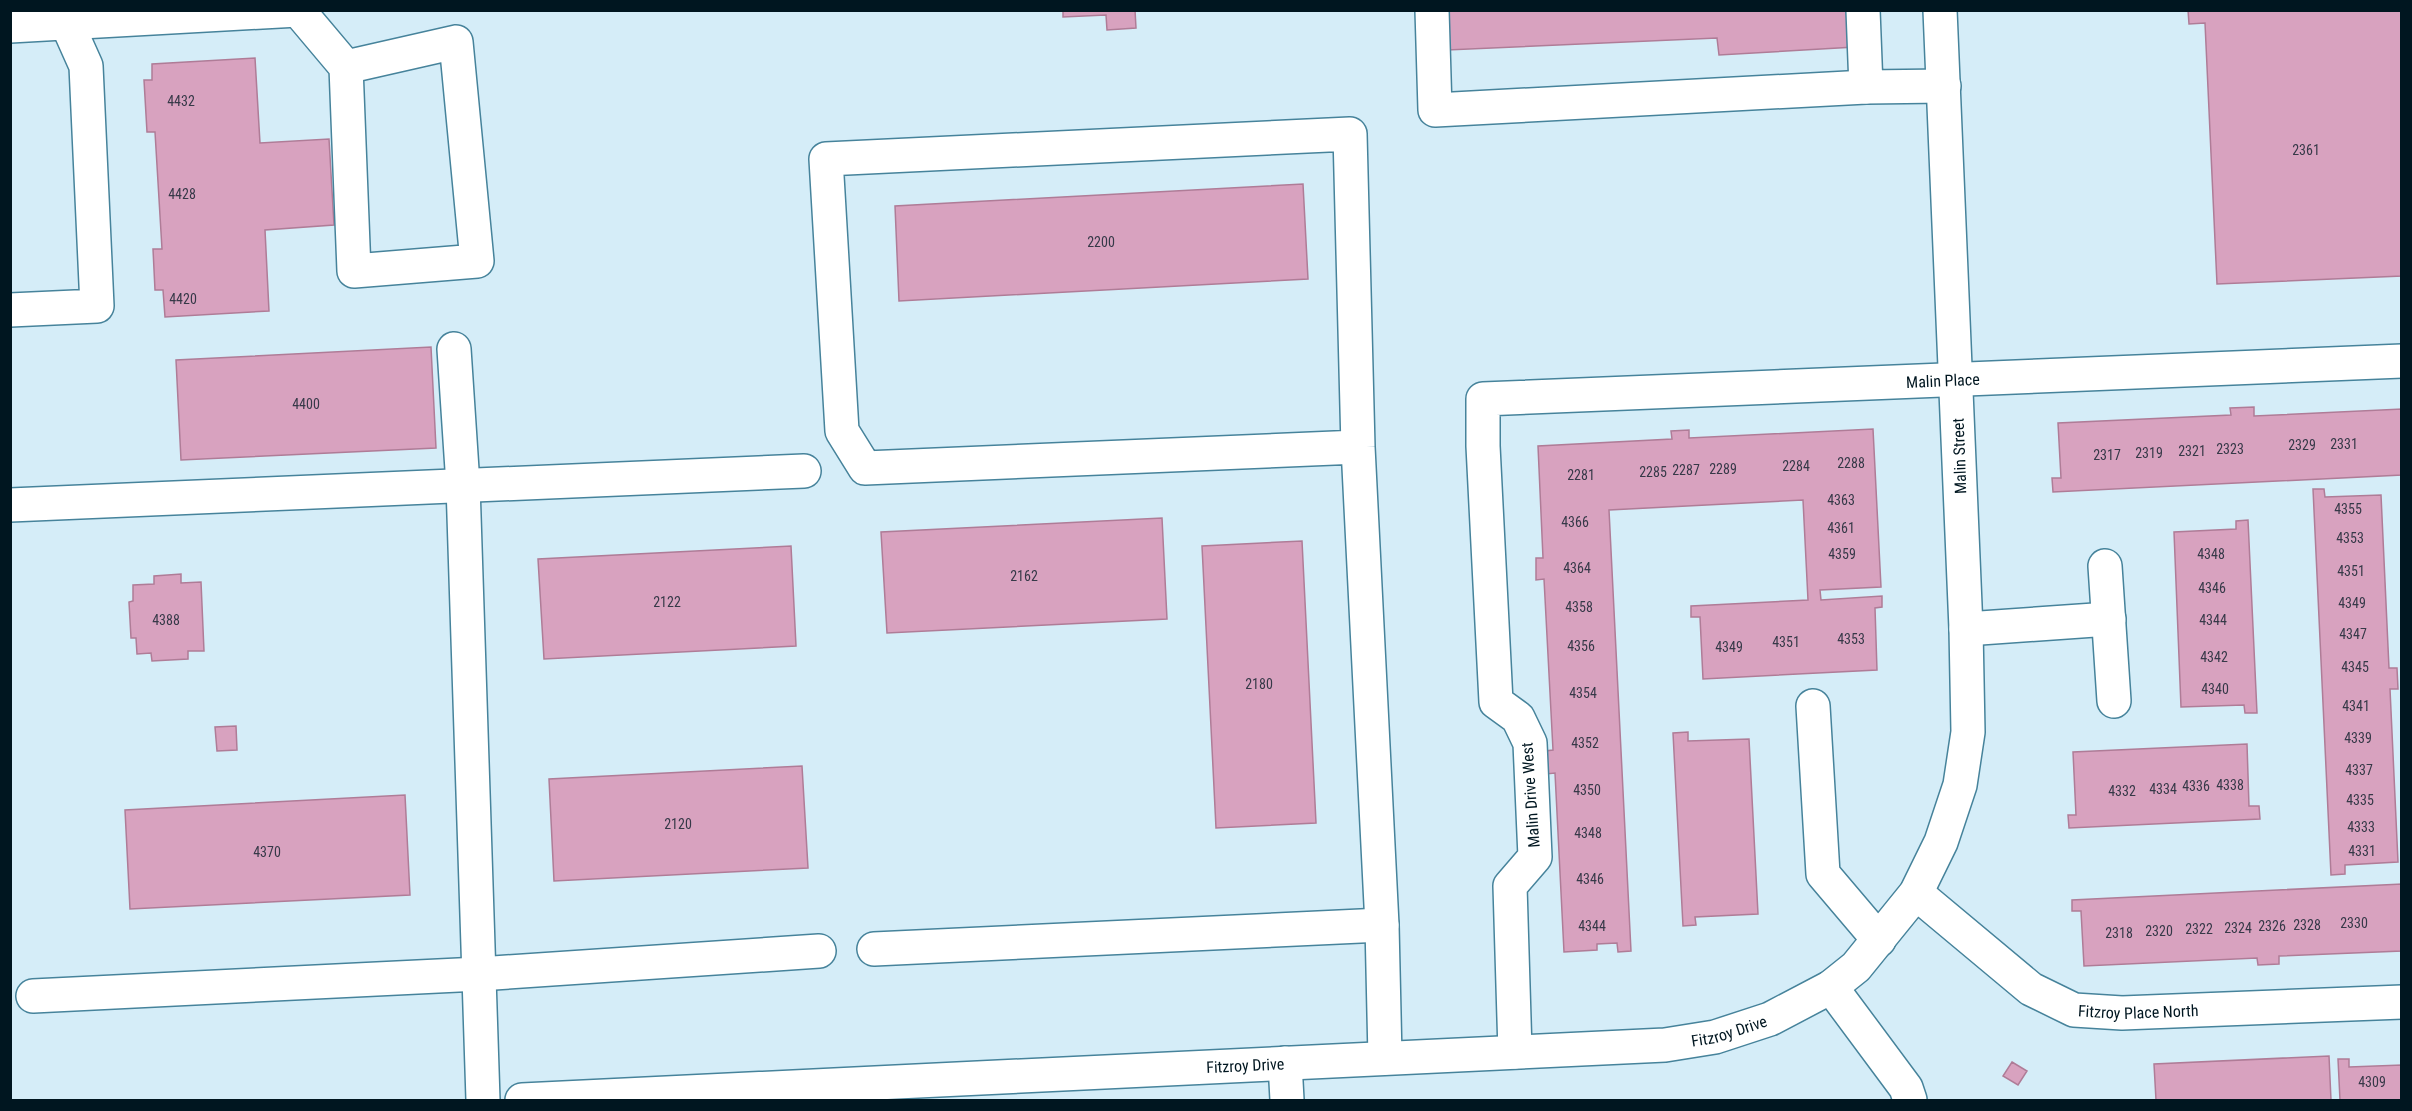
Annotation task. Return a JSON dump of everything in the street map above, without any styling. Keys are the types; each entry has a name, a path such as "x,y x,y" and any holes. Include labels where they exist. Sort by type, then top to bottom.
{"street":[{"path":"10,26 63,16 298,10 346,67 354,271 477,261 456,42 346,67"},
{"path":"1432,10 1435,110 1866,87 1944,86"},
{"path":"1863,10 1866,87"},
{"name":"Malin Street","path":"1916,893 1941,842 1960,785 1968,732 1966,629 1940,10"},
{"path":"10,310 97,306 86,66 63,16"},
{"path":"1358,447 865,468 842,431 826,159 1350,134 1358,447 1382,925 1385,1058"},
{"path":"454,349 463,486 483,1101"},
{"name":"Malin Place","path":"1483,399 1956,382 2041,375 2402,361"},
{"name":"Malin Drive West","path":"1483,399 1483,446 1496,702 1518,718 1530,744 1535,857 1510,886 1515,1052"},
{"path":"10,505 804,471"},
{"path":"2105,566 2114,701"},
{"path":"1966,629 2109,619"},
{"path":"1813,706 1823,874 1879,940"},
{"name":"Fitzroy Drive","path":"522,1101 984,1089 1285,1063 1665,1045 1715,1037 1770,1018 1831,987 1856,967 1916,893"},
{"name":"Fitzroy Place North","path":"1916,893 2031,989 2074,1010 2122,1013 2402,1002"},
{"path":"874,949 1382,925"},
{"path":"33,996 479,974 819,951"},
{"path":"1831,987 1906,1088 1910,1101"},
{"path":"1285,1063 1287,1101"}],"building":[{"path":"1063,10 1135,10 1136,28 1107,30 1106,15 1063,17"},
{"path":"1445,10 1853,10 1855,47 1719,55 1717,38 1447,50"},
{"path":"2188,10 2402,10 2402,276 2217,284 2205,23 2189,24"},
{"path":"255,58 260,143 329,139 334,225 265,230 269,311 165,317 163,290 155,290 153,249 162,249 155,132 147,132 144,80 152,80 152,64"},
{"path":"1303,184 1308,279 899,301 895,206"},
{"path":"431,347 436,448 181,460 176,360"},
{"path":"2254,407 2254,416 2402,409 2402,475 2053,492 2052,478 2061,478 2058,423 2231,415 2230,408"},
{"path":"1873,429 1881,587 1820,590 1821,600 1882,596 1882,607 1875,608 1877,670 1703,679 1700,617 1691,617 1691,606 1808,600 1803,500 1609,510 1631,951 1618,952 1617,943 1597,944 1597,950 1564,952 1555,773 1546,774 1545,751 1553,750 1544,579 1536,580 1536,558 1543,558 1538,446 1672,439 1671,431 1689,430 1689,438"},
{"path":"2313,489 2324,489 2325,497 2381,495 2389,668 2397,668 2398,689 2390,689 2398,862 2345,865 2345,874 2331,875"},
{"path":"1162,518 1167,619 887,633 881,532"},
{"path":"2248,520 2257,713 2245,713 2244,705 2181,707 2174,532 2236,529 2236,521"},
{"path":"1302,541 1316,823 1216,828 1202,546"},
{"path":"791,546 796,646 544,659 538,559"},
{"path":"181,574 181,583 201,582 204,651 188,651 188,659 152,661 151,653 137,654 136,638 131,638 129,602 133,601 133,585 154,584 154,576"},
{"path":"236,726 237,750 217,751 215,727"},
{"path":"1688,732 1688,741 1749,739 1758,914 1695,917 1696,925 1683,926 1673,733"},
{"path":"2247,744 2249,806 2259,806 2260,819 2069,828 2068,815 2076,815 2073,752"},
{"path":"802,766 808,868 554,881 549,779"},
{"path":"405,795 410,895 130,909 125,810"},
{"path":"2402,884 2402,951 2279,956 2279,964 2258,965 2257,958 2084,966 2081,911 2072,911 2072,900"},
{"path":"2329,1056 2331,1100 2156,1100 2154,1064"},
{"path":"2338,1059 2349,1059 2349,1067 2402,1065 2402,1100 2340,1100"},
{"path":"2012,1062 2027,1071 2018,1085 2003,1076"}]}
